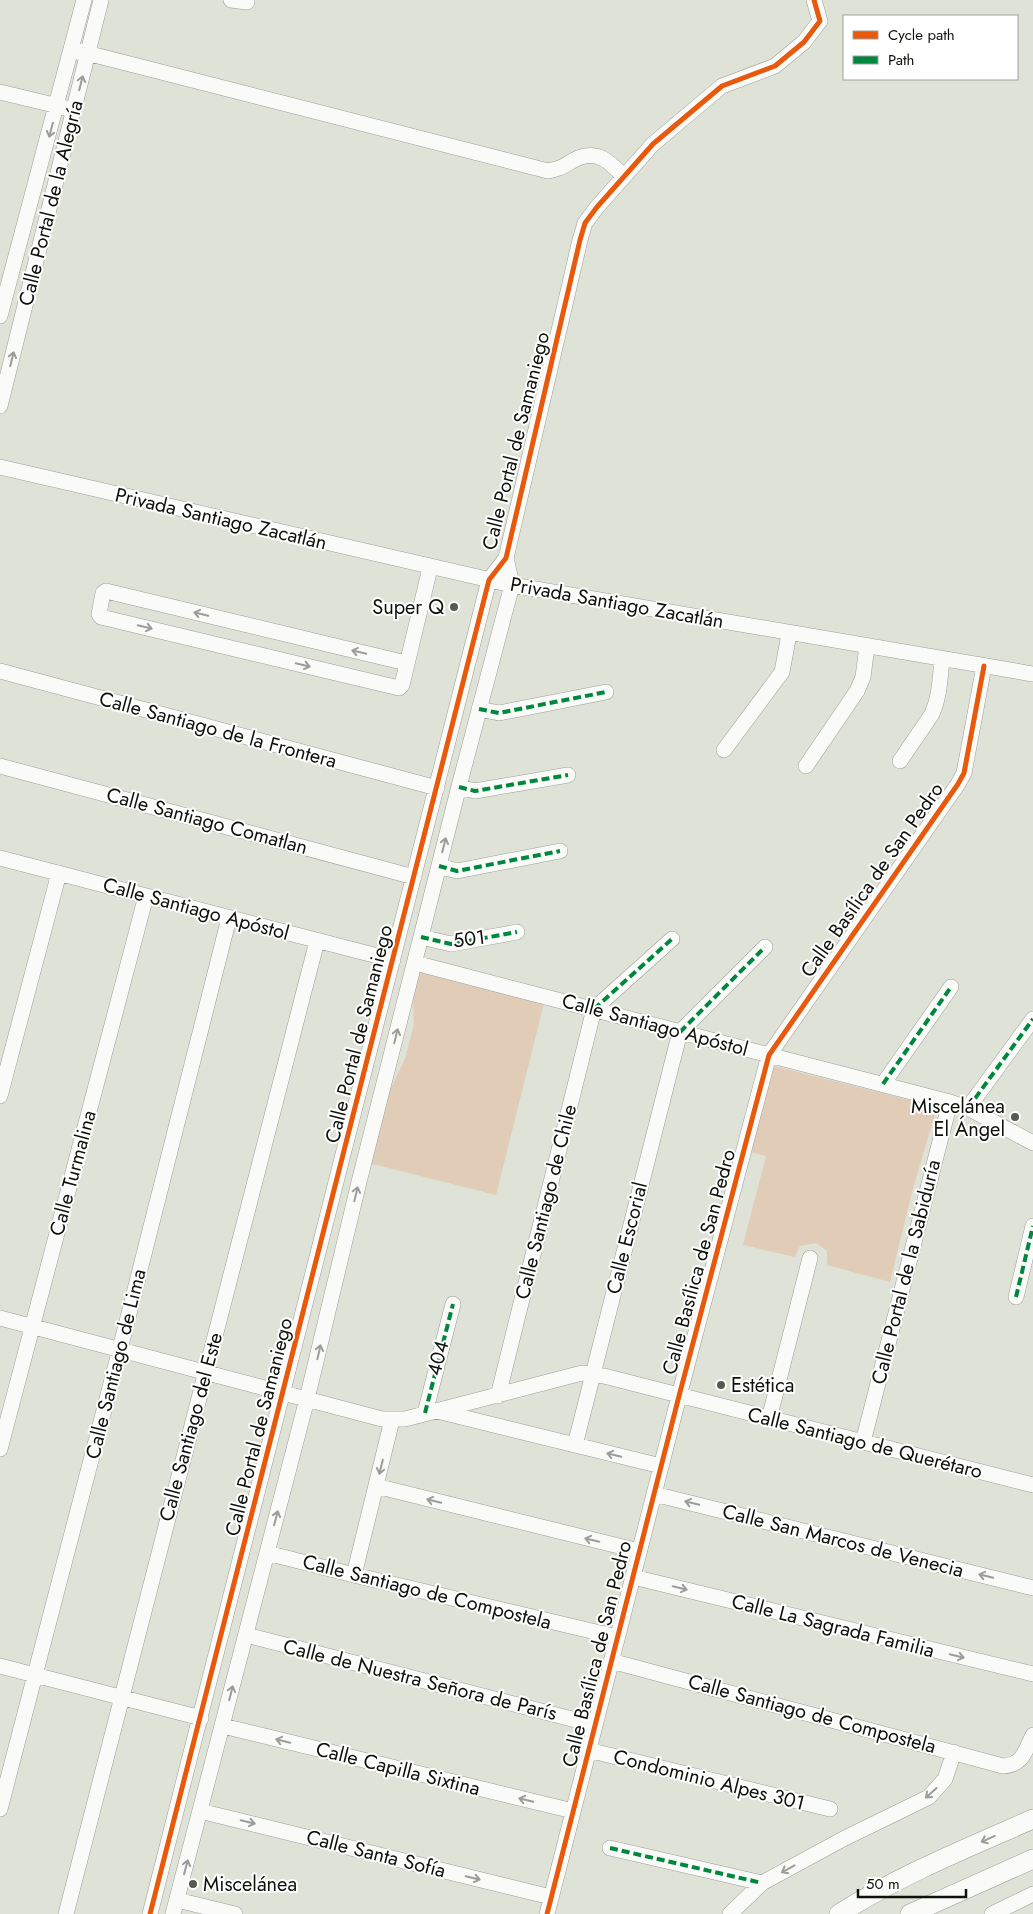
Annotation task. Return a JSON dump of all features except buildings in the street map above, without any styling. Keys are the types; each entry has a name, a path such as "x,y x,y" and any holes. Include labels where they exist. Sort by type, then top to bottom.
{"main road":[{"path":"839,1914 909,1874 1033,1819"},
{"path":"910,1914 1033,1859"}],"street":[{"name":"Calle Portal de la Alegría","path":"0,316 84,0"},
{"name":"Calle Portal de la Alegría","path":"0,406 101,0"},
{"path":"231,0 246,2"},
{"name":"Calle Portal de Samaniego","path":"150,1914 489,580 506,558 585,223 623,176 653,144 722,86 775,66 804,42 820,21 814,0"},
{"path":"71,49 548,170 560,169 578,158 590,155 600,156 612,163 623,176"},
{"path":"0,92 74,110"},
{"name":"Privada Santiago Zacatlán","path":"0,467 512,586 1033,674"},
{"name":"Calle Portal de Samaniego","path":"175,1907 307,1399 359,1182 512,586 506,558"},
{"path":"406,663 106,591 103,593 99,614 101,617 399,688 402,685 430,568"},
{"path":"234,649 239,623"},
{"path":"724,750 782,672 789,634"},
{"path":"806,766 856,691 863,677 867,646"},
{"path":"900,761 932,714 939,690 942,659"},
{"name":"Calle Basílica de San Pedro","path":"547,1914 679,1396 769,1055 958,784 964,773 984,666"},
{"name":"Calle Santiago de la Frontera","path":"0,671 437,788"},
{"path":"479,709 499,713 606,692"},
{"name":"Calle Santiago Comatlan","path":"0,766 414,877"},
{"path":"459,787 475,791 568,775"},
{"path":"439,866 458,871 560,851"},
{"name":"Calle Santiago Apóstol","path":"0,858 393,960"},
{"path":"0,1096 59,873"},
{"name":"Calle Turmalina","path":"0,1449 146,896"},
{"name":"Calle Santiago de Lima","path":"0,1809 120,1350 229,918"},
{"name":"501","path":"421,937 451,944 517,932"},
{"path":"594,1009 672,939"},
{"name":"Calle Santiago del Este","path":"66,1914 318,941"},
{"path":"680,1032 765,947"},
{"name":"Calle Santiago Apóstol","path":"415,962 950,1102 968,1108 1033,1143"},
{"path":"883,1084 951,987"},
{"name":"Calle Santiago de Chile","path":"498,1396 594,1009"},
{"path":"968,1108 1033,1019"},
{"name":"Calle Escorial","path":"575,1445 680,1032"},
{"name":"Calle Portal de la Sabiduría","path":"863,1442 950,1102"},
{"path":"1016,1297 1033,1226"},
{"path":"769,1419 810,1258"},
{"name":"404","path":"429,1412 453,1304"},
{"name":"Calle Santiago de Querétaro","path":"0,1318 382,1419 392,1420 405,1419 582,1374 593,1374 1033,1485"},
{"path":"429,1412 661,1466"},
{"path":"354,1575 392,1420"},
{"path":"376,1486 639,1551"},
{"name":"Calle San Marcos de Venecia","path":"654,1494 1033,1588"},
{"name":"Calle Santiago de Compostela","path":"267,1553 617,1637"},
{"name":"Calle La Sagrada Familia","path":"633,1577 1033,1674"},
{"name":"Calle de Nuestra Señora de París","path":"246,1635 594,1725"},
{"name":"Calle Santiago de Compostela","path":"611,1661 1003,1766 1012,1766 1021,1760 1033,1735"},
{"path":"0,1666 201,1718"},
{"name":"Calle Capilla Sixtina","path":"223,1726 573,1811"},
{"name":"Condominio Alpes 301","path":"588,1750 830,1809"},
{"path":"730,1914 762,1884 845,1838 929,1797 945,1779 954,1752"},
{"name":"Calle Santa Sofía","path":"200,1811 551,1897"},
{"path":"610,1848 762,1884"},
{"path":"992,1914 1033,1894"},
{"path":"175,1907 235,1914"}],"shaded area":[{"path":"420,973 544,1003 496,1195 369,1163 389,1092 405,1059 414,1024 413,999"},
{"path":"774,1066 937,1107 912,1192 890,1282 827,1265 827,1251 816,1243 800,1246 795,1257 743,1245 766,1156 751,1152"}],"marked path":[{"path":"479,709 499,713 606,692"},
{"path":"459,787 475,791 568,775"},
{"path":"439,866 457,871 560,851"},
{"path":"421,937 451,944 517,932"},
{"path":"594,1009 672,939"},
{"path":"680,1032 765,947"},
{"path":"883,1084 951,987"},
{"path":"968,1108 1033,1019"},
{"path":"1016,1297 1033,1226"},
{"path":"425,1413 453,1304"},
{"path":"610,1848 762,1883"}],"cycle path":[{"path":"150,1914 489,580 506,558 585,223 653,144 722,86 775,66 804,42 820,21 814,0"},
{"path":"547,1914 679,1396 769,1055 958,784 964,773 984,666"}],"place":[{"name":"Super Q","path":"454,607"},
{"name":"Miscelánea El Ángel","path":"1015,1117"},
{"name":"Estética","path":"721,1385"},
{"name":"Miscelánea","path":"193,1884"}]}
